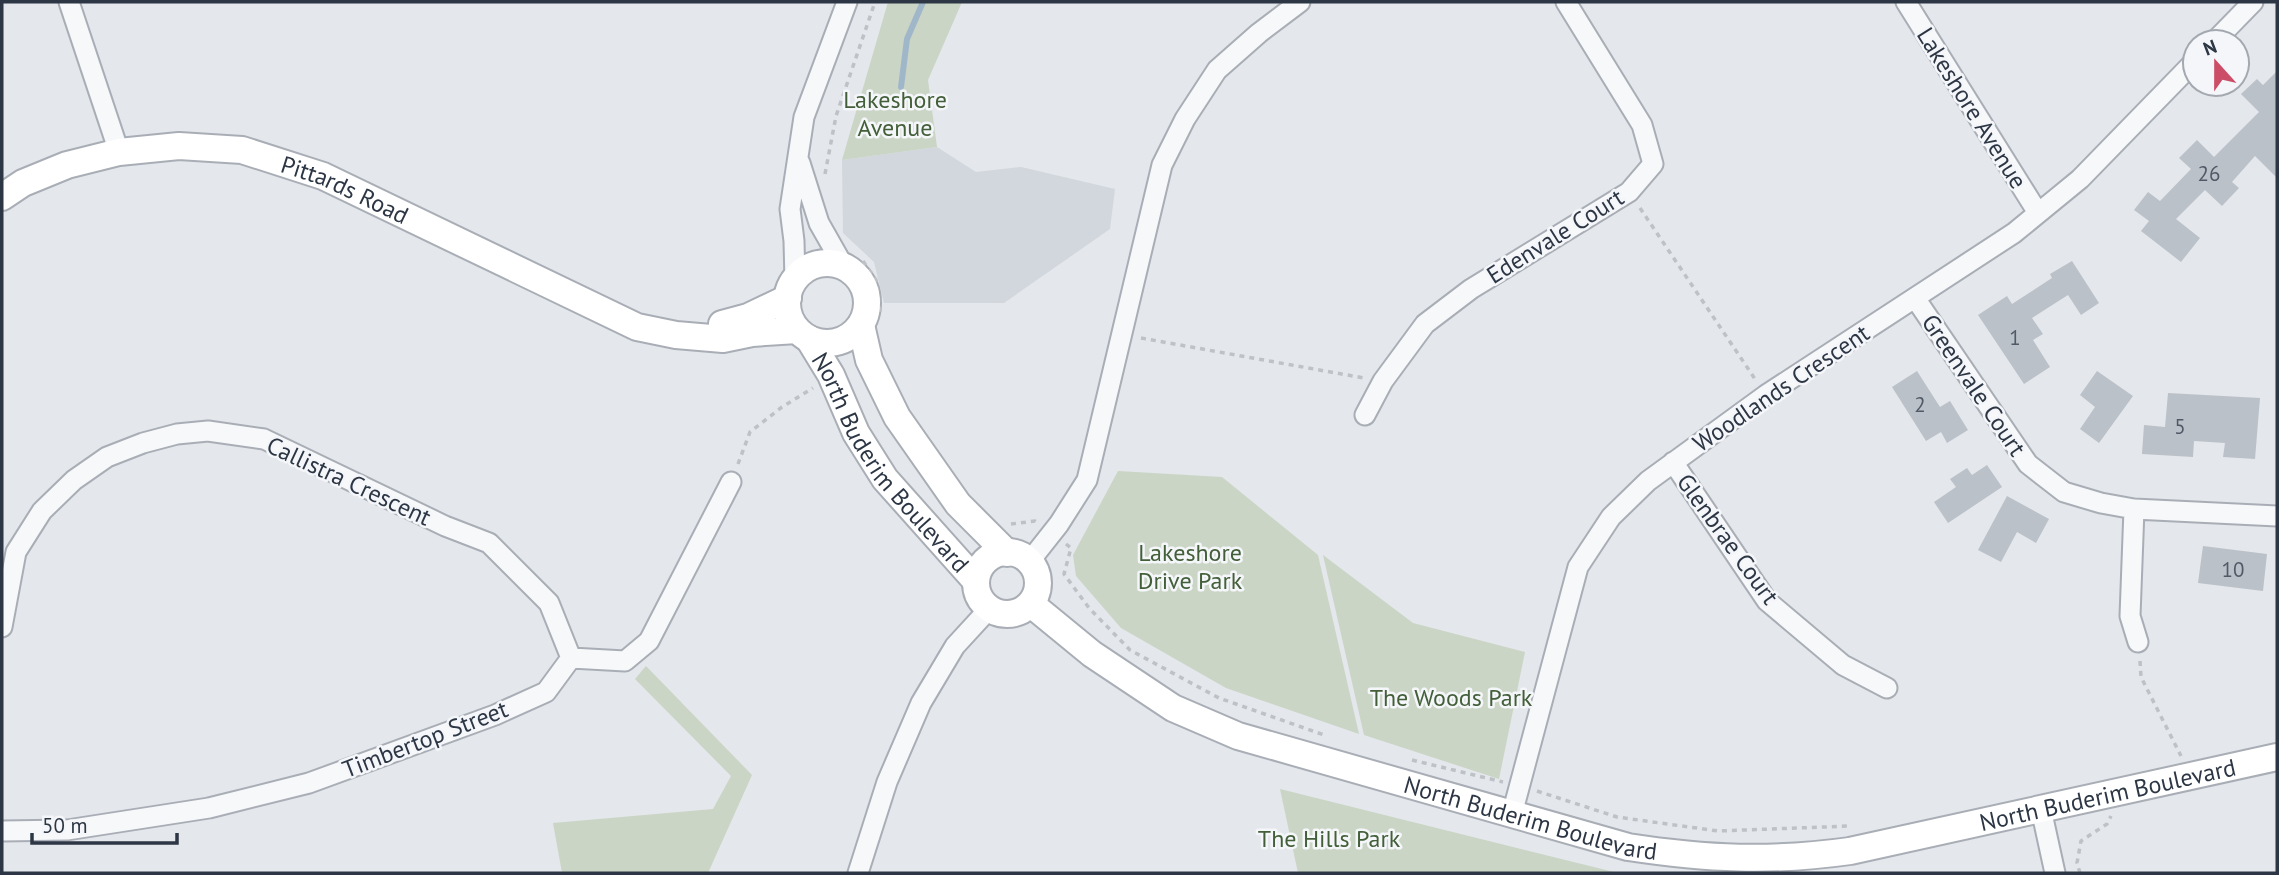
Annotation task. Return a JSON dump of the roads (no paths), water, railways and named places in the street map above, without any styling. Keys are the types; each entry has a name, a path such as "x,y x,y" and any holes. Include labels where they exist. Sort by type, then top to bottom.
{"street":[{"path":"69,2 119,152"},
{"path":"799,158 819,223 851,262 854,273 866,292 868,303 871,324 843,340 832,343 820,343 803,335 788,309 794,242 790,209 804,117 847,2"},
{"path":"1018,557 1035,570 1038,587 1031,604 1023,610 1006,615 989,609 981,601 976,582 978,572 989,558 1018,557 1053,532 1087,480 1162,165 1185,120 1217,70 1300,2"},
{"name":"Edenvale Court","path":"1365,415 1383,381 1425,324 1471,289 1629,192 1653,164 1642,125 1566,2"},
{"name":"Lakeshore Avenue","path":"1906,2 2038,214"},
{"path":"2228,28 2253,2"},
{"name":"Woodlands Crescent","path":"1511,814 1578,567 1611,517 1648,481 1766,395 2014,233 2080,179 2181,75"},
{"name":"Pittards Road","path":"2,197 23,183 67,165 119,152 179,146 242,150 311,172 638,327 676,335 723,339 752,333 803,335"},
{"path":"791,289 804,271 817,265 851,262"},
{"name":"Pittards Road","path":"676,335 748,317 791,289"},
{"name":"Greenvale Court","path":"1915,298 2028,464 2064,492 2134,509 2277,516"},
{"name":"North Buderim Boulevard","path":"871,324 869,360 897,417 958,504 1018,557"},
{"name":"North Buderim Boulevard","path":"803,335 831,375 856,433 886,479 976,582"},
{"name":"Callistra Crescent","path":"2,627 16,552 42,511 74,480 107,457 143,443 177,434 208,431 264,439 445,526 489,543 550,603 571,658"},
{"name":"Glenbrae Court","path":"1673,462 1767,601 1843,665 1887,688"},
{"path":"571,658 625,661 649,641 731,482"},
{"path":"2134,509 2130,616 2138,642"},
{"name":"North Buderim Boulevard","path":"1031,604 1092,654 1173,708 1238,736 1628,847 1686,856 1802,858 1850,851 2042,809 2109,805 2192,776 2277,757"},
{"path":"858,873 887,782 921,703 955,646 989,609"},
{"name":"Timbertop Street","path":"2,831 67,830 209,808 309,783 495,715 546,692 571,658"},
{"path":"2042,809 2055,873"}],"waterway":[{"path":"901,87 907,39 923,2"}],"park label":[{"name":"Lakeshore Drive Park","path":"1190,566"},
{"name":"The Woods Park","path":"1451,697"},
{"name":"The Hills Park","path":"1329,838"}]}
